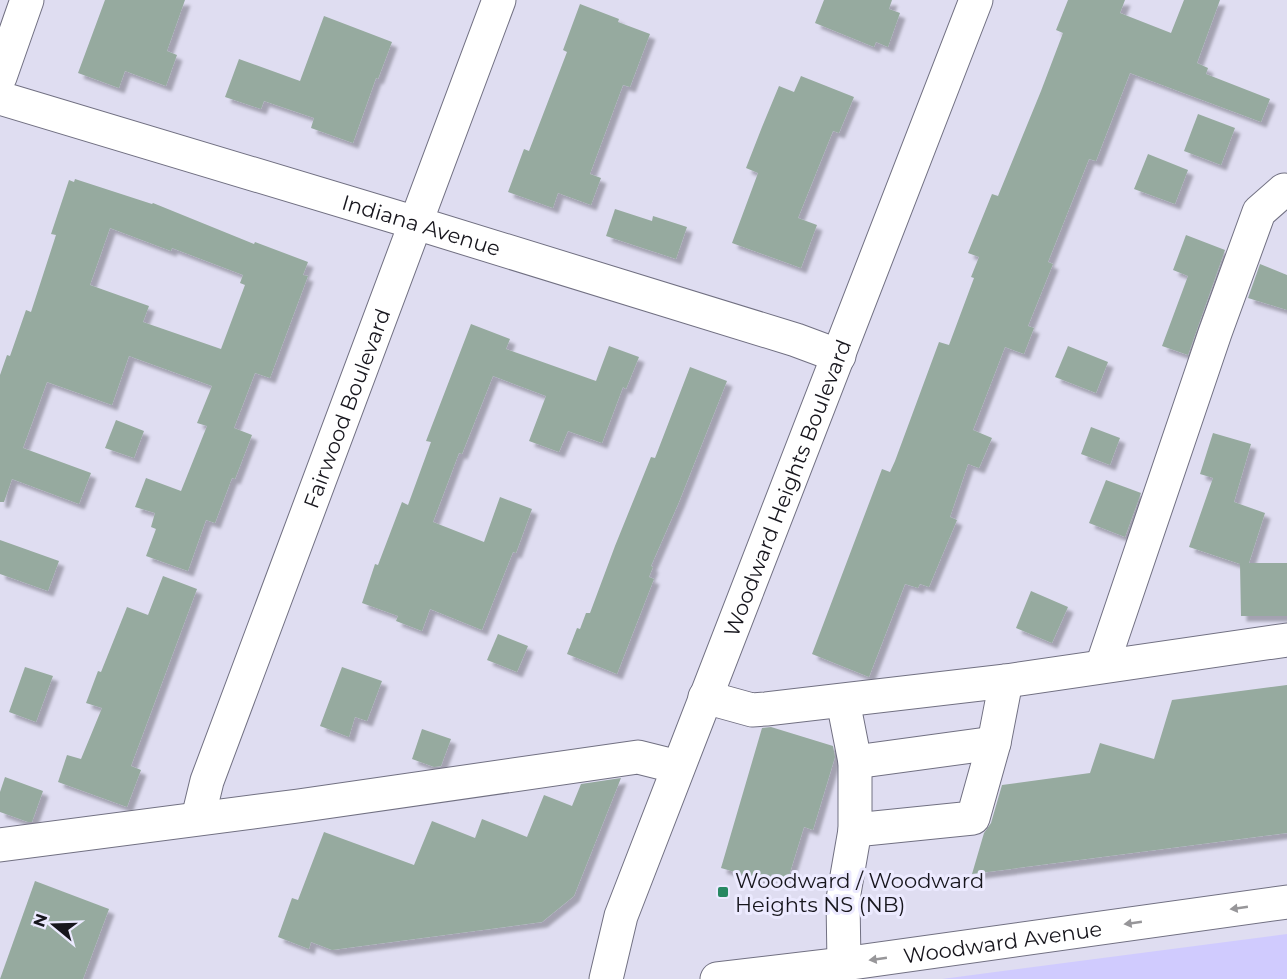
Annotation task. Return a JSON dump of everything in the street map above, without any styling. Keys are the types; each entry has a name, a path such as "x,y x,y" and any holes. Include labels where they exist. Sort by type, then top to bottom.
{"street":[{"path":"0,77 27,0"},
{"name":"Fairwood Boulevard","path":"198,818 207,781 499,0"},
{"name":"Woodward Heights Boulevard","path":"606,979 621,916 976,0"},
{"name":"Indiana Avenue","path":"0,98 416,223 782,336 839,356"},
{"path":"1102,666 1215,333 1259,212 1284,190"},
{"path":"705,697 752,710 1006,681 1287,640"},
{"path":"855,830 973,818 994,744 1006,681"},
{"path":"843,701 855,762 855,830 843,899 844,964"},
{"path":"855,762 994,744"},
{"path":"0,845 298,806 638,757 678,767"},
{"name":"Woodward Avenue","path":"717,979 844,964 1287,902"}],"shaded area":[{"path":"1287,934 1287,979 942,979"}],"building":[{"path":"105,0 185,0 167,51 177,55 166,86 125,71 119,88 78,73"},
{"path":"824,0 892,0 889,9 900,13 888,47 876,42 874,47 815,23"},
{"path":"1068,0 1125,0 1120,13 1171,33 1184,0 1220,0 1197,63 1208,68 1206,74 1270,99 1261,122 1130,73 1096,161 1089,159 1048,262 1053,264 1028,326 1034,328 1024,354 1005,347 973,430 992,438 979,468 968,464 950,517 957,520 929,587 920,584 918,588 905,584 869,677 812,654 882,469 890,472 895,461 939,342 949,345 974,278 971,277 979,257 968,253 992,194 998,196 1041,91 1063,33 1056,30"},
{"path":"580,4 650,34 630,87 623,85 590,174 601,178 591,205 558,193 553,208 508,192 524,149 529,151 567,52 563,50"},
{"path":"324,16 392,42 378,79 376,78 353,143 311,128 314,118 264,101 261,109 225,97 239,59 300,81"},
{"path":"801,76 854,97 839,133 833,131 798,218 817,225 801,268 732,243 758,173 746,168 762,127 779,86 794,92"},
{"path":"1198,114 1235,128 1221,165 1184,151"},
{"path":"1148,154 1188,170 1175,204 1134,189"},
{"path":"75,179 153,203 254,244 255,242 308,262 303,275 308,276 270,378 255,373 234,428 252,435 235,479 232,478 215,523 206,520 188,571 146,556 156,529 151,527 155,513 135,507 146,478 181,491 207,426 197,423 212,386 129,356 112,405 47,382 23,448 91,473 79,504 12,479 4,502 0,502 0,375 7,355 10,356 26,310 31,312 56,235 51,234 69,180 74,182","holes":["110,228 171,251 172,248 243,275 240,283 245,285 221,349 143,322 149,306 90,285"]},
{"path":"615,209 652,221 653,216 687,227 676,259 606,236"},
{"path":"1186,235 1225,250 1188,355 1162,346 1188,276 1173,270"},
{"path":"1260,264 1287,275 1287,310 1248,298"},
{"path":"471,324 510,339 506,349 596,381 609,346 639,357 626,389 623,387 602,443 568,431 559,452 529,441 546,396 493,376 462,454 459,453 433,522 484,542 500,497 532,509 516,553 513,552 482,630 430,609 422,631 396,621 398,616 362,603 375,564 378,565 402,502 408,505 431,442 426,441"},
{"path":"1068,346 1108,362 1096,393 1055,377"},
{"path":"690,367 727,381 651,566 653,567 649,577 654,579 617,674 567,654 577,628 580,629 586,613 590,613 651,457 655,458"},
{"path":"116,420 144,431 134,458 105,448"},
{"path":"1091,427 1120,438 1110,465 1081,454"},
{"path":"1213,433 1251,444 1234,502 1265,513 1249,563 1287,563 1287,616 1241,616 1240,564 1189,547 1213,478 1200,474"},
{"path":"1106,480 1141,493 1125,537 1089,523"},
{"path":"0,540 59,561 48,591 0,574"},
{"path":"163,576 197,589 131,766 141,770 127,807 58,782 67,755 81,759 102,708 86,703 127,607 148,615"},
{"path":"1031,591 1068,607 1052,643 1016,628"},
{"path":"498,634 528,646 517,672 487,660"},
{"path":"25,667 53,676 36,722 9,712"},
{"path":"342,667 382,681 367,721 355,717 349,737 320,726"},
{"path":"1287,685 1287,833 972,874 1002,785 1090,773 1100,743 1154,759 1172,700"},
{"path":"771,727 833,746 835,757 813,830 804,827 788,879 772,874 769,882 721,868 762,728"},
{"path":"422,729 451,739 441,766 434,767 412,759"},
{"path":"5,777 43,791 32,822 0,812 0,792"},
{"path":"621,778 574,896 542,922 332,950 311,942 309,949 278,937 292,898 298,900 324,832 414,865 432,821 475,838 482,819 527,837 544,795 572,806 581,784"},
{"path":"35,881 109,909 83,979 0,979"}],"place":[{"name":"Woodward / Woodward Heights NS (NB)","path":"723,892"}]}
